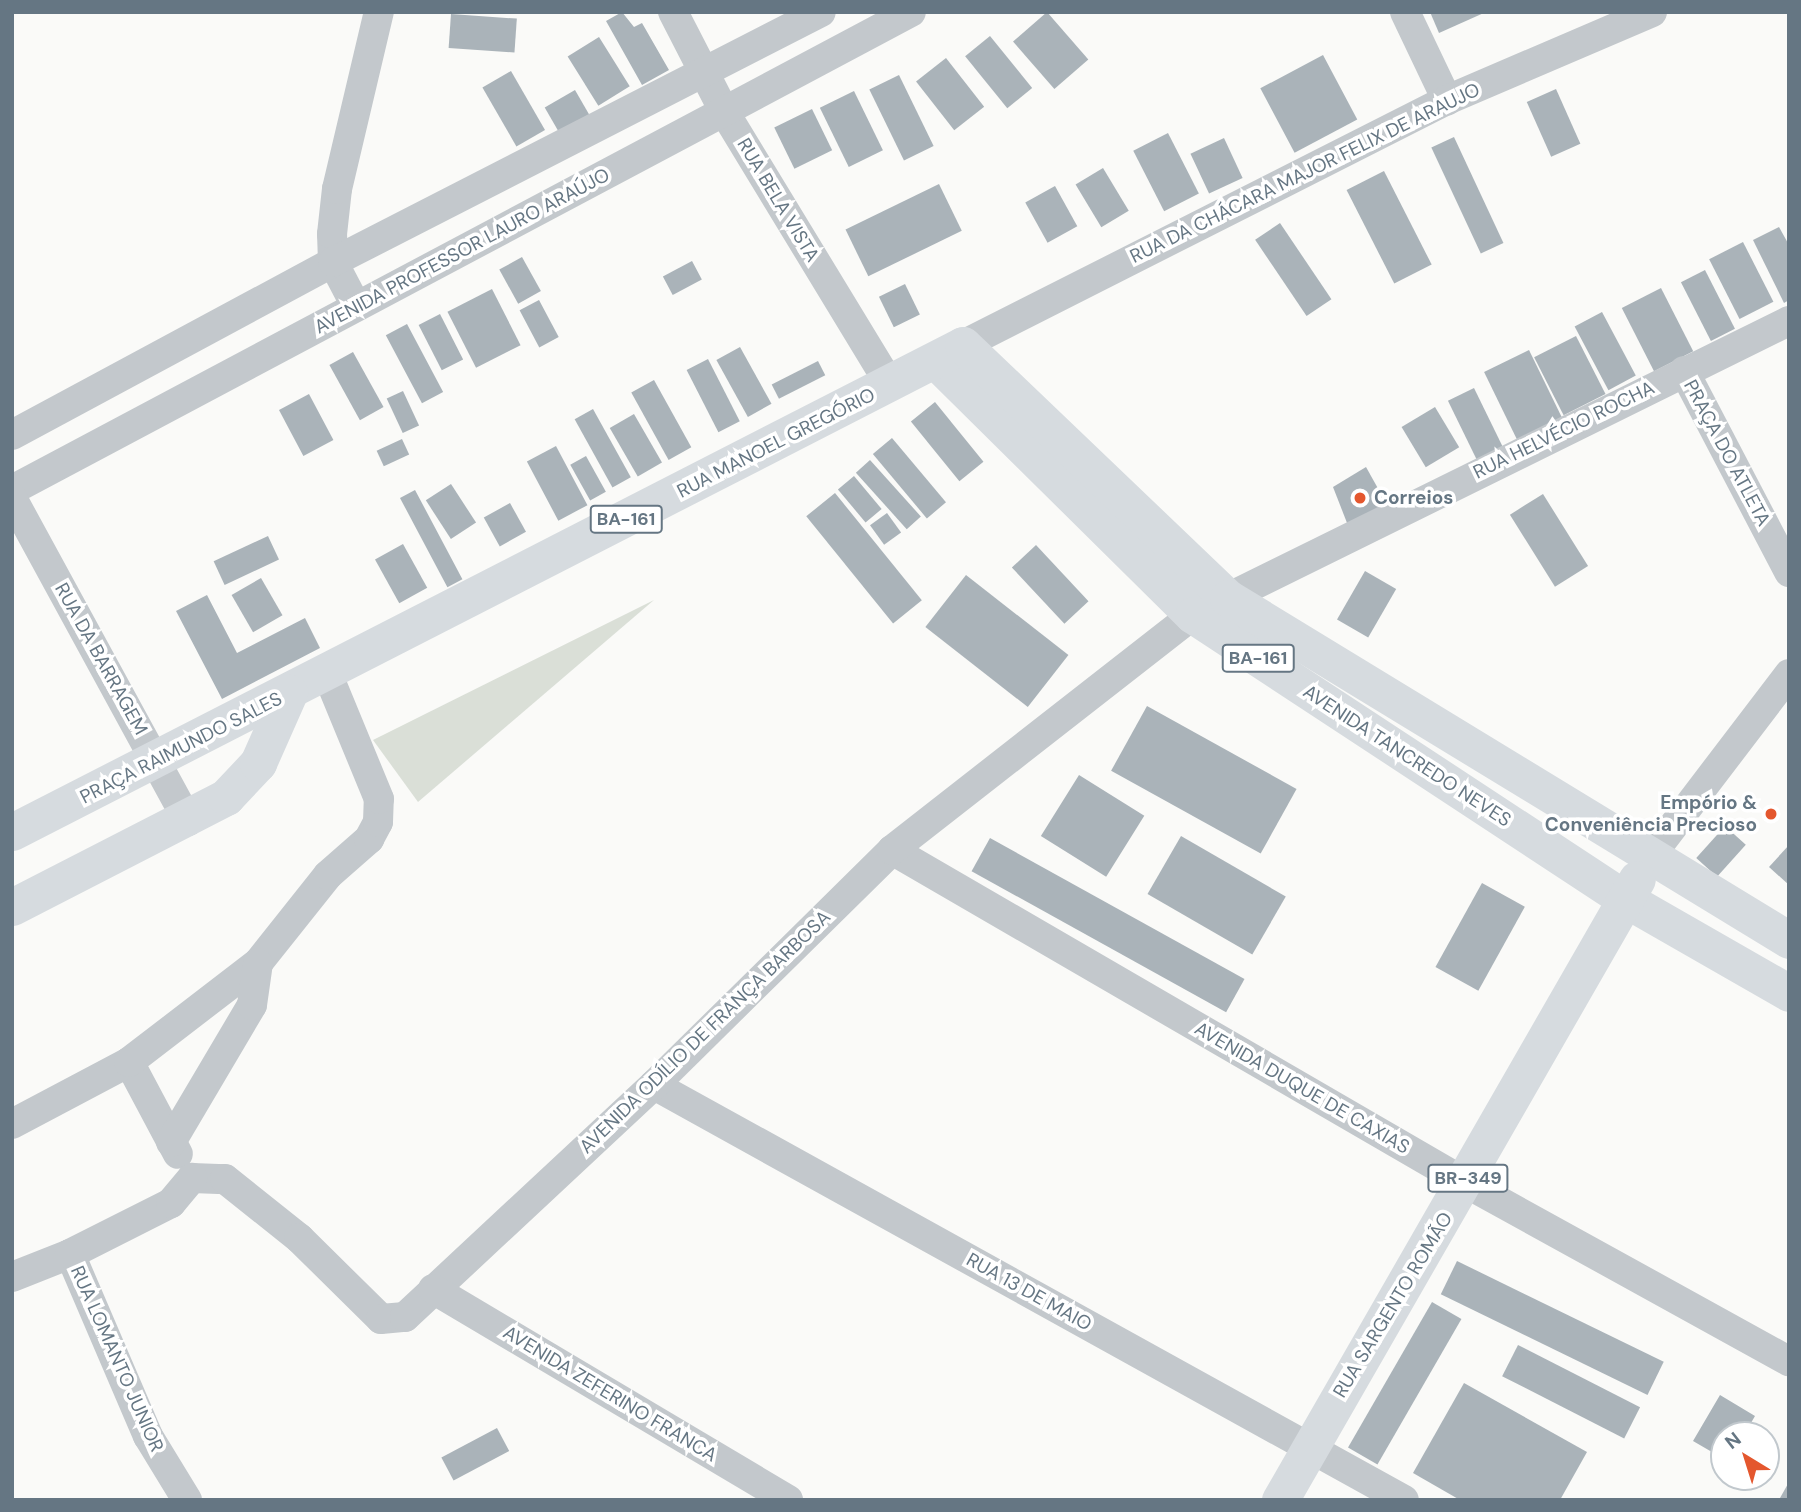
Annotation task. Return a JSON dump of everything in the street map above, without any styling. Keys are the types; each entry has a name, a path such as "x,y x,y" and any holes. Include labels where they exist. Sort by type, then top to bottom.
{"main road":[{"name":"RUA MANOEL GREGÓRIO","path":"289,693 949,353"},
{"name":"AVENIDA TANCREDO NEVES","path":"949,353 1228,598 1789,940"},
{"name":"AVENIDA TANCREDO NEVES","path":"949,353 1193,615 1625,899 1789,993"},
{"name":"PRAÇA RAIMUNDO SALES","path":"12,832 289,693"},
{"name":"PRAÇA RAIMUNDO SALES","path":"12,907 188,821 246,779 258,763 289,693"},
{"name":"RUA SARGENTO ROMÃO","path":"1280,1500 1466,1183 1652,855"}],"street":[{"path":"356,306 333,262 337,189 379,12"},
{"name":"RUA BELA VISTA","path":"673,12 725,113 890,384"},
{"path":"12,435 333,262 821,12"},
{"name":"AVENIDA PROFESSOR LAURO ARAÚJO","path":"12,490 911,12"},
{"path":"1405,12 1447,100"},
{"name":"RUA DA CHÁCARA MAJOR FELIX DE ARAUJO","path":"949,353 1447,100 1652,12"},
{"name":"RUA HELVÉCIO ROCHA","path":"1228,598 1789,321"},
{"name":"PRAÇA DO ATLETA","path":"1684,371 1789,572"},
{"name":"RUA DA BARRAGEM","path":"12,498 188,821"},
{"name":"AVENIDA ODÍLIO DE FRANÇA BARBOSA","path":"192,1178 225,1179 247,1194 381,1319 405,1317 654,1085 891,850 1193,615 1228,598"},
{"path":"12,1124 129,1062 257,963 328,875 369,839 378,822 379,799 327,673"},
{"path":"1652,855 1789,674"},
{"name":"AVENIDA DUQUE DE CAXIAS","path":"891,850 1466,1183 1789,1361"},
{"path":"171,1142 253,1005 257,963"},
{"path":"12,1277 70,1254 171,1203 192,1178 129,1062"},
{"name":"RUA 13 DE MAIO","path":"654,1085 1404,1500"},
{"name":"RUA LOMANTO JUNIOR","path":"70,1254 148,1436 187,1500"},
{"name":"AVENIDA ZEFERINO FRANCA","path":"433,1289 788,1500"}],"shaded area":[{"path":"654,600 418,802 373,740"}],"building":[{"path":"622,12 634,27 642,23 669,70 642,85 606,21"},
{"path":"1047,12 1088,60 1054,89 1013,42"},
{"path":"1430,12 1486,12 1439,33"},
{"path":"451,14 517,19 514,53 449,48"},
{"path":"990,36 1032,88 1007,108 965,56"},
{"path":"599,37 630,86 598,106 568,57"},
{"path":"1323,55 1357,119 1295,153 1260,88"},
{"path":"946,58 984,107 954,130 916,81"},
{"path":"511,71 545,130 516,146 482,88"},
{"path":"899,75 934,146 904,160 869,89"},
{"path":"1556,89 1580,144 1551,157 1527,102"},
{"path":"575,90 590,116 560,133 545,108"},
{"path":"854,91 883,150 849,167 820,108"},
{"path":"812,109 832,150 794,169 774,127"},
{"path":"1168,133 1199,194 1164,211 1133,151"},
{"path":"1454,137 1503,243 1481,254 1431,148"},
{"path":"1224,138 1243,178 1209,194 1190,154"},
{"path":"1103,168 1129,211 1101,227 1076,184"},
{"path":"1384,171 1432,265 1394,284 1347,190"},
{"path":"939,184 962,231 868,276 846,230"},
{"path":"1055,186 1077,226 1048,243 1025,202"},
{"path":"1280,223 1331,299 1307,316 1255,240"},
{"path":"1779,227 1789,245 1789,300 1784,303 1753,240"},
{"path":"1743,242 1773,302 1740,319 1709,259"},
{"path":"522,257 541,291 518,304 499,270"},
{"path":"692,261 702,280 673,295 663,276"},
{"path":"1705,270 1735,329 1711,341 1681,282"},
{"path":"905,284 920,315 894,327 879,297"},
{"path":"1661,288 1693,351 1654,371 1622,308"},
{"path":"492,289 521,345 476,368 447,312"},
{"path":"539,300 559,337 539,347 520,310"},
{"path":"1602,312 1636,376 1608,390 1575,327"},
{"path":"440,314 463,359 442,370 419,325"},
{"path":"407,324 443,392 422,403 386,335"},
{"path":"1576,336 1606,394 1564,415 1534,357"},
{"path":"740,347 772,404 748,417 716,360"},
{"path":"1529,350 1563,419 1518,441 1484,372"},
{"path":"353,352 384,407 360,420 329,365"},
{"path":"708,359 740,421 718,432 687,370"},
{"path":"818,361 825,375 779,399 772,385"},
{"path":"654,380 691,447 669,460 631,393"},
{"path":"1474,388 1504,449 1478,462 1448,401"},
{"path":"403,391 419,425 403,433 387,399"},
{"path":"309,394 333,440 303,456 279,410"},
{"path":"935,402 983,462 959,481 911,422"},
{"path":"1435,407 1459,447 1426,467 1402,427"},
{"path":"593,409 631,477 612,487 575,419"},
{"path":"634,414 662,462 638,476 610,428"},
{"path":"892,438 946,502 927,518 873,454"},
{"path":"402,439 409,454 384,466 377,451"},
{"path":"556,446 587,505 558,521 527,461"},
{"path":"586,456 606,492 590,501 570,465"},
{"path":"870,460 921,516 907,529 856,473"},
{"name":"Correios","path":"1366,467 1390,510 1349,528 1333,487"},
{"path":"854,476 882,509 866,522 838,489"},
{"path":"451,484 476,523 451,539 426,500"},
{"path":"415,490 462,579 447,587 400,498"},
{"path":"835,493 922,600 893,624 806,516"},
{"path":"1543,494 1588,566 1555,587 1510,515"},
{"path":"510,503 526,532 500,546 484,518"},
{"path":"887,513 901,532 884,545 870,525"},
{"path":"268,536 279,560 225,585 214,561"},
{"path":"403,544 427,588 399,603 375,560"},
{"path":"1036,545 1089,601 1064,624 1012,568"},
{"path":"1365,571 1396,589 1368,637 1337,619"},
{"path":"966,575 1068,655 1028,707 925,627"},
{"path":"261,578 282,615 253,632 232,595"},
{"path":"207,595 237,653 305,618 320,648 222,699 176,611"},
{"path":"1147,706 1297,789 1261,854 1111,771"},
{"path":"1079,775 1144,816 1106,877 1041,836"},
{"path":"1725,826 1746,845 1717,877 1696,858"},
{"path":"1181,836 1286,897 1252,955 1148,894"},
{"path":"990,838 1245,979 1226,1012 972,871"},
{"path":"1789,845 1789,885 1769,867"},
{"path":"1482,883 1525,907 1478,991 1435,967"},
{"path":"1457,1261 1664,1362 1648,1395 1441,1294"},
{"path":"1432,1302 1461,1319 1377,1464 1348,1447"},
{"path":"1518,1345 1640,1407 1624,1438 1502,1376"},
{"path":"1464,1383 1587,1452 1560,1500 1460,1500 1413,1473"},
{"path":"1720,1395 1755,1416 1752,1421 1710,1421 1710,1451 1693,1441"},
{"path":"497,1428 509,1451 454,1481 441,1458"},
{"path":"1789,1482 1789,1500 1783,1500 1780,1498"}],"place":[{"name":"Correios","path":"1360,498"},
{"name":"Empório & Conveniência Precioso","path":"1771,814"}]}
